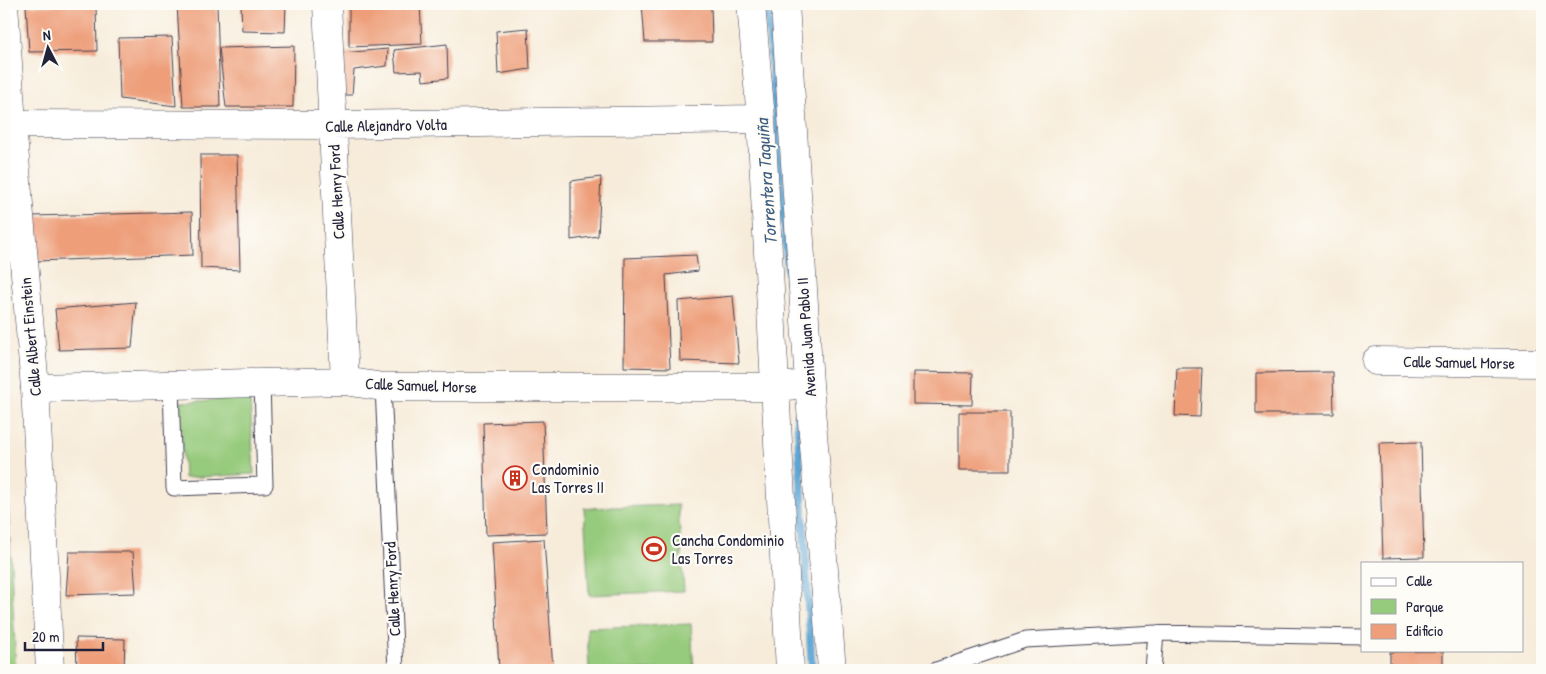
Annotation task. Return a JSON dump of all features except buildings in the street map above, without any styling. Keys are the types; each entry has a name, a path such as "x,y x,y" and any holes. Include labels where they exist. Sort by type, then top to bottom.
{"street":[{"name":"Calle Albert Einstein","path":"4,4 12,124 35,388 50,670"},
{"name":"Calle Henry Ford","path":"327,4 345,381"},
{"name":"Avenida Juan Pablo II","path":"752,4 761,119 790,670"},
{"name":"Avenida Juan Pablo II","path":"784,4 808,384 832,670"},
{"name":"Calle Alejandro Volta","path":"12,124 332,125 761,119"},
{"name":"Calle Samuel Morse","path":"1376,362 1542,364"},
{"name":"Calle Samuel Morse","path":"35,388 345,381 383,387 776,387 808,384"}],"lane":[{"path":"171,385 174,488 265,485 262,383"},
{"name":"Calle Henry Ford","path":"383,387 396,670"},
{"path":"1153,670 1156,633"},
{"path":"936,670 1025,640 1156,633 1361,637"}],"green space":[{"path":"250,398 254,474 184,478 180,402"},
{"path":"4,420 16,670 4,670"},
{"path":"678,505 684,591 589,595 584,508"},
{"path":"691,624 694,670 589,670 587,628"}],"waterway":[{"name":"Torrentera Taquiña","path":"767,4 789,281"},
{"name":"Torrentera Taquiña","path":"797,414 812,670"}],"place":[{"name":"Condominio Las Torres II","path":"515,478"},
{"name":"Cancha Condominio Las Torres","path":"654,549"}]}
